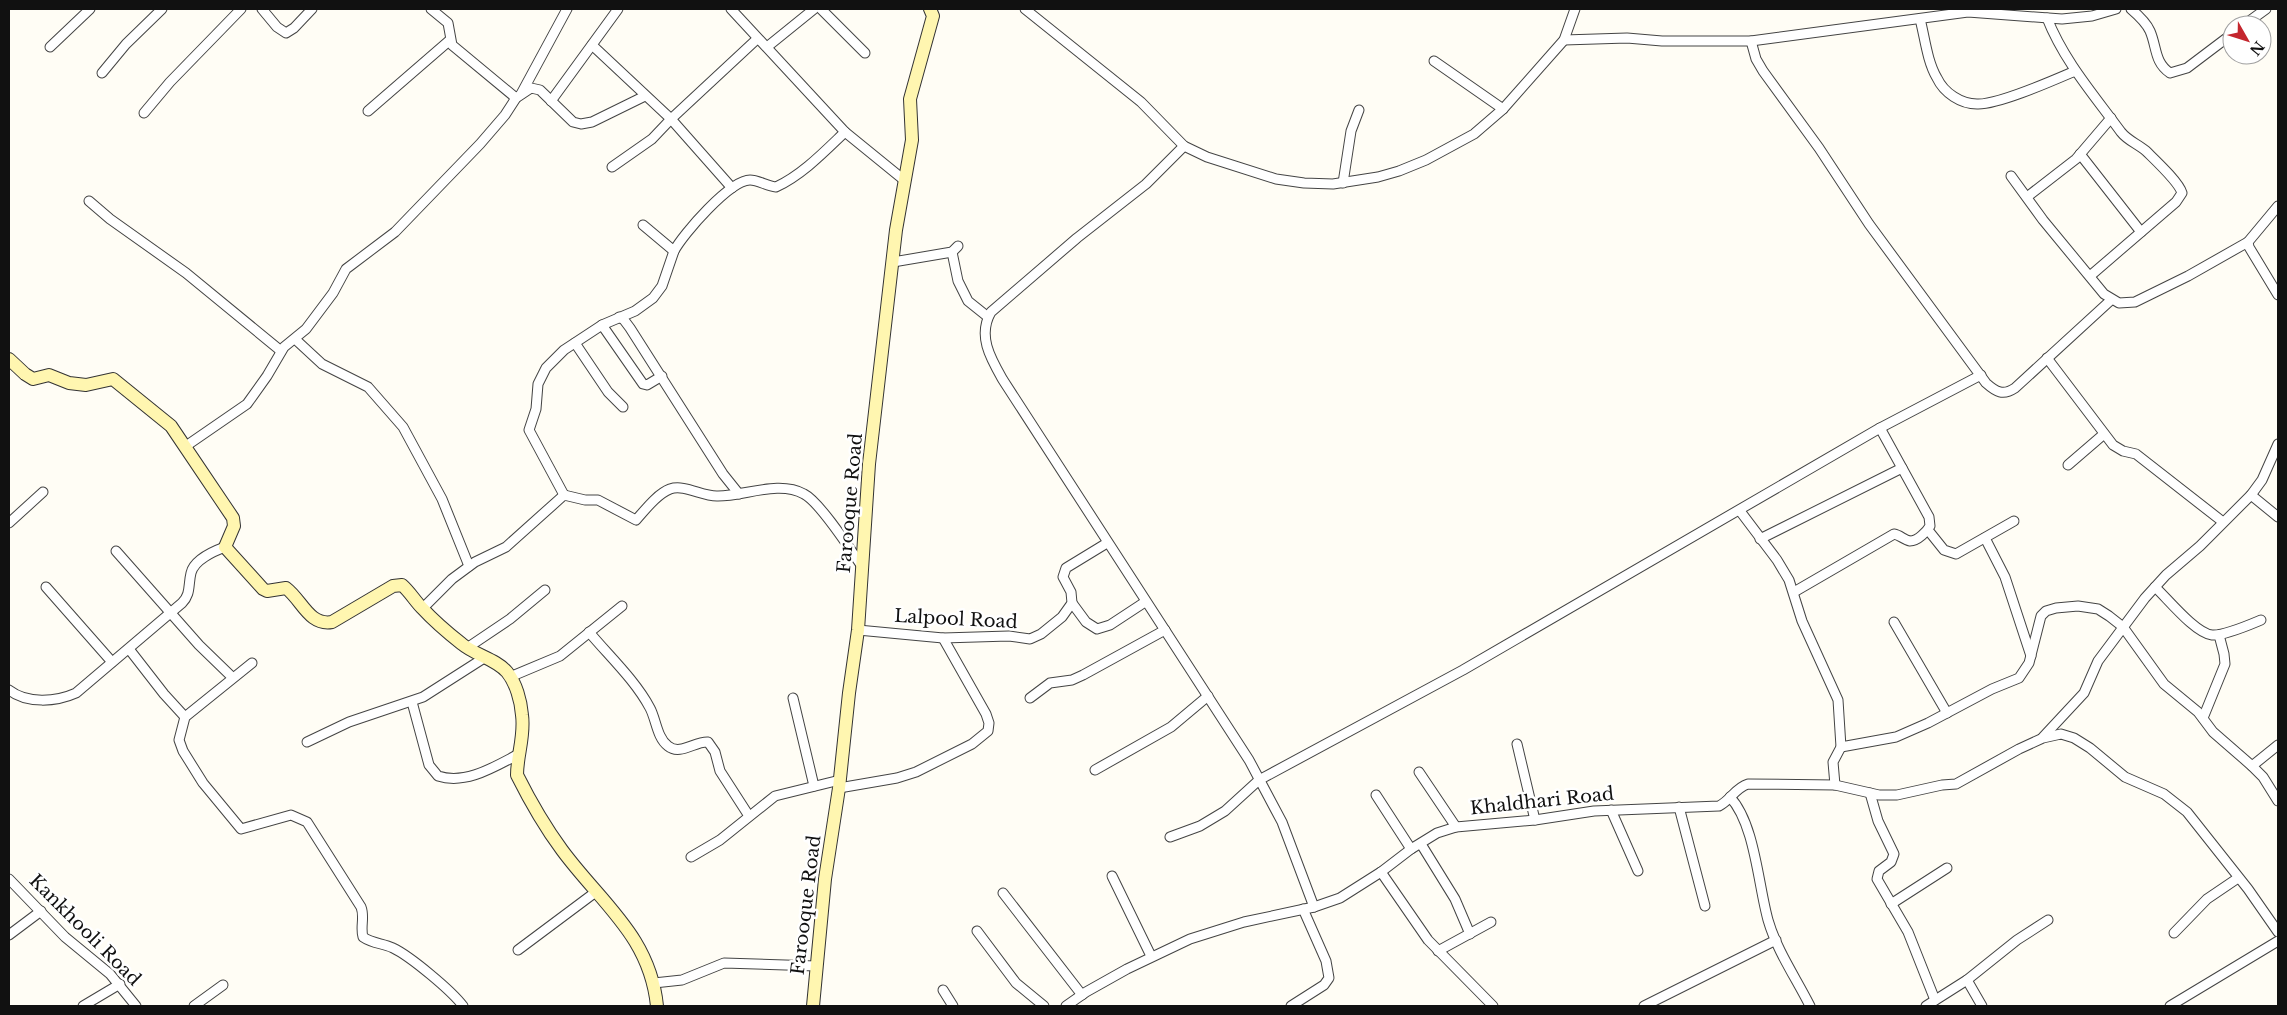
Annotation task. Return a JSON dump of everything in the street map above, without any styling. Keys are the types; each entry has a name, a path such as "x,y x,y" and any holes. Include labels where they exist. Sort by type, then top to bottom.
{"street":[{"path":"50,47 90,9"},
{"path":"102,73 126,44 162,9"},
{"path":"144,113 170,82 241,9"},
{"path":"262,9 277,28 286,33 294,28 312,9"},
{"path":"431,9 448,23 452,45 518,97"},
{"path":"186,446 247,404 264,382 284,347 306,329 333,293 346,269 395,232 432,196 505,115 518,97 567,9"},
{"path":"552,101 618,9"},
{"path":"730,9 845,132 904,180"},
{"path":"767,48 814,9"},
{"path":"821,9 865,53"},
{"path":"1025,9 1141,102 1184,146 1207,157 1276,179 1304,183 1343,182 1378,177 1426,160 1474,134 1503,109 1564,40 1575,9"},
{"path":"1564,40 1627,38 1693,42 1751,42 1985,12 2047,18 2079,18 2116,9"},
{"path":"2131,9 2145,22 2150,30 2160,65 2170,74 2187,68 2222,42"},
{"name":"Farooque Road","path":"812,1006 825,879 840,784 848,694 858,630 869,464 893,262 904,180 912,140 910,98 935,11"},
{"path":"2047,18 2062,52 2128,141 2145,151 2181,189 2180,197 2176,202 2090,276"},
{"path":"1920,19 1933,70 1938,81 1953,96 1967,103 1979,104 1995,101 2075,71"},
{"path":"612,166 652,139 757,38"},
{"path":"368,111 450,40"},
{"path":"1751,42 1756,59 1763,71 1819,148 1869,224 1981,375 1998,392 2008,392 2111,300"},
{"path":"592,45 671,119 732,188"},
{"path":"1434,61 1503,109"},
{"path":"518,97 530,88 540,90 573,122 581,124 592,122 645,96"},
{"path":"1343,182 1351,131 1359,110"},
{"path":"2027,197 2059,173 2080,154 2110,118"},
{"path":"845,132 816,159 785,183 776,187 749,180 732,188 692,225 674,250 662,286 653,298 635,311 602,326 555,358 546,368 538,384 536,409 529,430 564,495 585,500 598,500 636,520 665,491 673,488 714,497 773,489 792,489 804,494 837,531 863,568"},
{"path":"1184,146 1146,184 1077,238 991,312 988,316 985,335 990,356 1003,380 1080,498 1107,544 1250,760 1282,822 1314,907"},
{"path":"2080,154 2141,232"},
{"path":"2011,176 2111,300 2126,304 2135,302 2248,242 2278,206"},
{"path":"89,201 110,219 186,273 281,352"},
{"path":"643,225 674,250"},
{"path":"2248,242 2278,295"},
{"path":"893,262 955,249 958,281 968,301 988,316"},
{"path":"619,318 624,320 630,328 726,479 739,494"},
{"path":"602,326 643,384 647,385 662,376"},
{"path":"295,339 322,364 368,387 403,427 442,499 468,566"},
{"path":"575,344 608,392 623,407"},
{"path":"2047,358 2104,434 2118,449 2136,454 2142,458 2223,522"},
{"path":"9,359 33,379 49,375 68,383 86,385 113,379 171,426 186,446 192,459 214,487 233,518 234,526 225,546 214,551 191,571 187,598 172,613 76,693 52,700 23,697 9,690"},
{"path":"1170,837 1200,826 1225,811 1259,780 1462,670 1740,511 1880,428 1981,375"},
{"path":"1794,592 1894,534 1910,541 1928,530 1930,526 1929,517 1880,428"},
{"path":"2068,465 2104,434"},
{"path":"2043,738 2084,693 2098,661 2155,587 2251,496 2265,474 2278,444"},
{"path":"1760,539 1902,468"},
{"path":"9,522 43,492"},
{"path":"422,609 452,578 468,566 506,547 564,495"},
{"path":"2251,496 2278,517"},
{"path":"1740,511 1782,568 1794,592 1802,621 1838,700 1842,747 1833,762 1835,785"},
{"path":"1928,530 1939,546 1950,554 1963,552 2014,521"},
{"path":"1985,538 2005,577 2031,656"},
{"path":"1107,544 1066,568 1063,573 1063,578 1071,592 1072,603 1086,622 1097,629 1110,625 1146,602"},
{"path":"225,546 263,589 268,591 286,588 298,599 309,614 320,622 332,622 385,590 402,585 422,609 467,648 500,666 510,677 517,692 522,714 523,742 519,754 517,775 534,807 562,850 618,915 642,950 650,967 658,1006"},
{"path":"116,551 199,644 232,677"},
{"path":"46,587 112,662"},
{"path":"2155,587 2206,634 2219,635 2261,620"},
{"path":"467,648 510,619 545,590"},
{"name":"Lalpool Road","path":"858,630 943,638 1009,636 1030,639 1041,634 1062,617 1072,603"},
{"path":"510,677 560,656 622,606"},
{"path":"1842,747 1896,737 1992,689 2019,678 2025,671 2031,656 2041,616 2056,608 2078,606 2098,609 2123,627 2164,684 2203,718 2213,732 2252,766 2278,801"},
{"path":"1894,622 1947,712"},
{"path":"1030,698 1050,683 1072,680 1165,630"},
{"path":"589,632 647,703 661,737 668,746 678,750 702,742 708,742 713,747 720,771 749,816"},
{"path":"2203,718 2224,664 2224,654 2219,635"},
{"path":"690,857 720,840 775,796 814,786 897,778 916,772 972,744 988,731 989,723 986,714 943,638"},
{"path":"129,649 164,694 186,717"},
{"path":"307,742 375,712 412,702 484,658"},
{"path":"252,663 232,677 186,717 179,740 183,751 204,783 241,828 291,815 307,822 361,907 363,913 361,931 363,937 375,944 388,946 400,952 441,985 462,1006"},
{"path":"1095,770 1171,726 1208,696"},
{"path":"793,698 814,786"},
{"path":"412,702 430,765 438,776 456,779 470,776 519,754"},
{"path":"2043,738 2061,734 2074,738 2090,748 2125,777 2172,799 2187,812 2278,932"},
{"name":"Khaldhari Road","path":"1066,1006 1151,956 1216,929 1264,916 1314,907 1340,898 1437,833 1456,827 1535,820 1611,810 1719,806 1736,789 1748,784 1835,785 1870,793 1897,795 1942,785 1956,784 2043,738"},
{"path":"1516,744 1535,820"},
{"path":"2252,766 2278,745"},
{"path":"1419,772 1456,827"},
{"path":"1870,793 1878,821 1894,854 1891,862 1877,875 1880,885 1908,932 1935,1000"},
{"path":"1376,795 1411,850"},
{"path":"1730,797 1744,817 1768,920 1776,940 1810,1006"},
{"path":"1679,807 1705,906"},
{"path":"1611,810 1638,871"},
{"path":"1421,844 1455,899 1470,934"},
{"path":"1891,904 1947,868"},
{"path":"1381,872 1412,918 1438,951 1493,1006"},
{"path":"1112,876 1151,956"},
{"path":"2174,933 2207,899 2238,878"},
{"name":"Kankhooli Road","path":"9,879 65,937 120,984 136,1006"},
{"path":"518,950 597,890"},
{"path":"1003,893 1082,995"},
{"path":"1291,1006 1324,984 1329,978 1326,961 1303,909"},
{"path":"9,934 41,911"},
{"path":"1926,1006 1967,980 2004,949 2048,920"},
{"path":"1438,951 1491,922"},
{"path":"977,931 1016,983 1044,1006"},
{"path":"1644,1006 1776,940"},
{"path":"2170,1006 2278,941"},
{"path":"654,983 682,980 724,963 816,966"},
{"path":"1967,980 1982,1006"},
{"path":"83,1006 120,984"},
{"path":"194,1006 223,985"},
{"path":"942,990 953,1006"}]}
